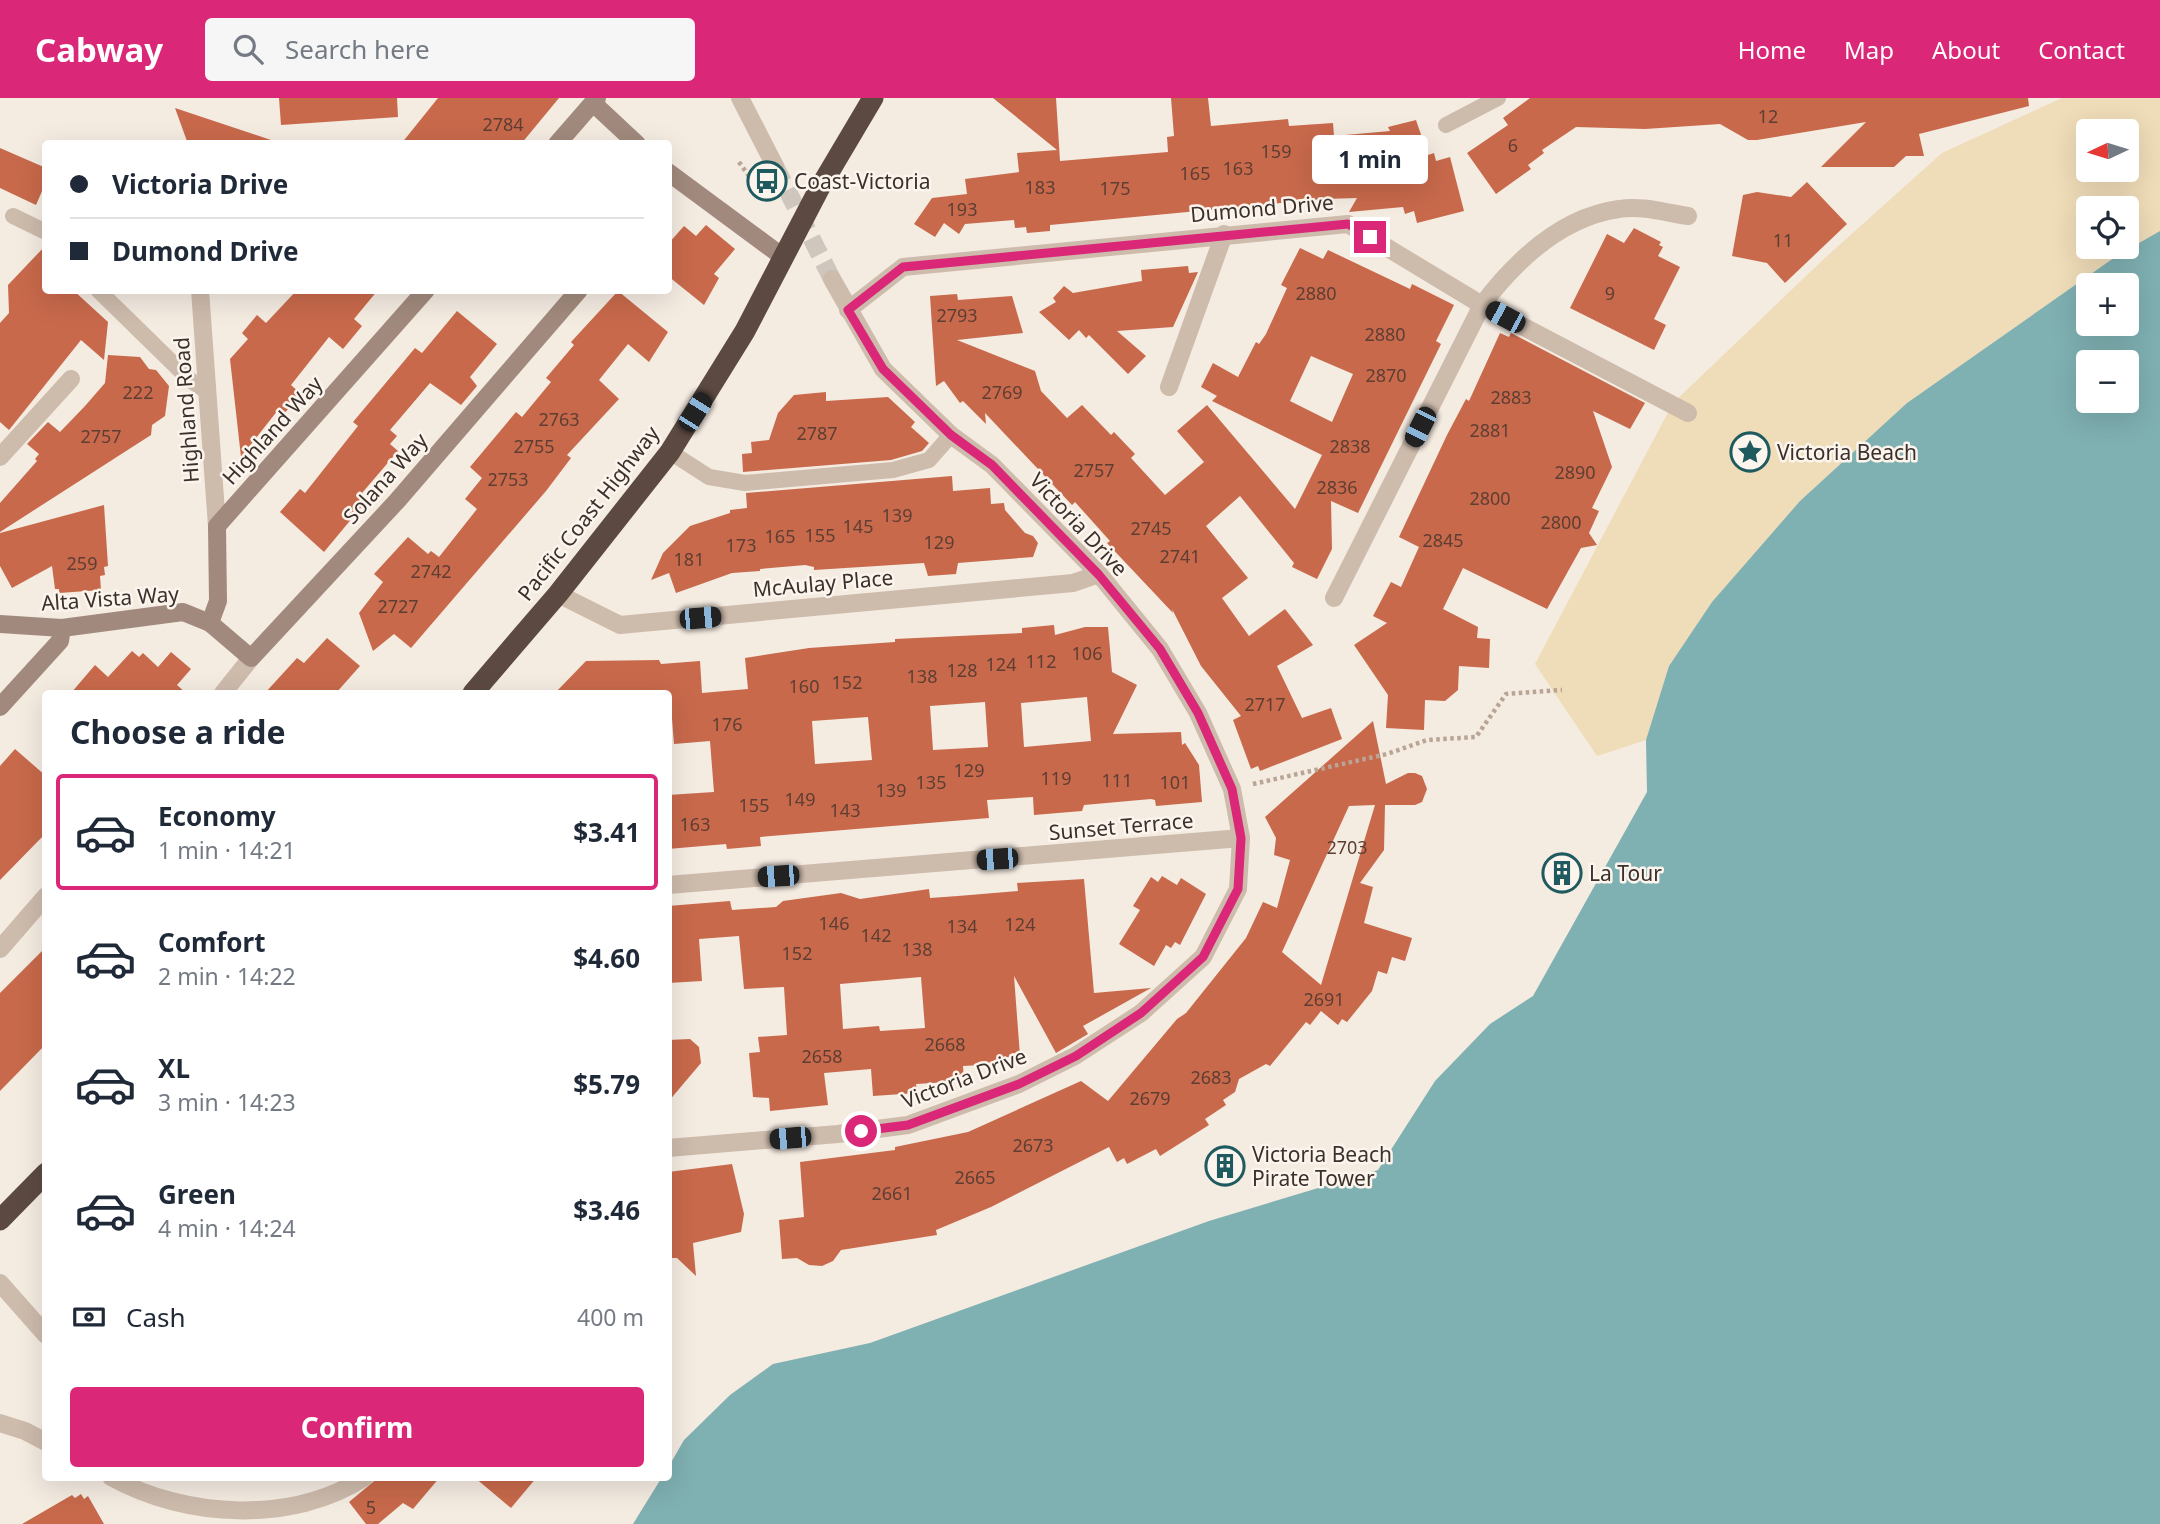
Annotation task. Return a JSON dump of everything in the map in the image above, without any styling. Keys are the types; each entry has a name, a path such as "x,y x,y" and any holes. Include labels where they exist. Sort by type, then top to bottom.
{"highway":[{"name":"Pacific Coast Highway","path":"476,690 558,594 670,452 745,331 783,257 873,98"},
{"path":"0,1220 42,1177"}],"street":[{"path":"740,98 775,166"},
{"path":"561,140 595,101 633,140"},
{"path":"672,178 783,257"},
{"path":"1334,597 1482,305 1504,276 1543,241 1569,225 1620,208 1688,216"},
{"name":"Dumond Drive","path":"848,310 903,267 1224,233 1348,224 1482,305 1688,413"},
{"path":"1169,387 1224,233"},
{"name":"Victoria Drive","path":"672,1148 838,1135 908,1125 1019,1084 1076,1056 1141,1013 1203,957 1238,889 1241,838 1232,789 1198,713 1160,649 1099,575 992,465 951,435 883,369 832,279"},
{"name":"Highland Road","path":"200,294 217,526"},
{"name":"Highland Way","path":"217,526 422,294"},
{"name":"Solana Way","path":"225,690 251,658 397,501 576,294"},
{"path":"0,457 71,379"},
{"path":"210,623 218,601 217,526"},
{"name":"McAulay Place","path":"558,594 620,625 1073,583 1099,575"},
{"name":"Alta Vista Way","path":"0,624 62,628 183,612 210,623 251,658"},
{"path":"0,706 60,641 62,628"},
{"name":"Sunset Terrace","path":"672,885 1241,838"},
{"path":"0,949 42,901"},
{"path":"0,1283 42,1330"},
{"path":"0,1423 42,1440"},
{"path":"118,1481 139,1493 184,1508 247,1514 313,1508 336,1498 359,1481"}],"lane":[{"path":"1446,125 1498,98"},
{"path":"13,216 42,230"},
{"path":"102,294 190,380 208,393"},
{"path":"670,452 709,477 745,483 893,470 929,460 951,435"}],"path":[{"path":"739,162 763,196"},
{"path":"1232,789 1387,754 1427,740 1476,737 1506,694 1562,690"}],"sand":[{"name":"Victoria Beach","path":"2062,98 2160,98 2160,231 2139,243 2139,196 2076,196 2076,259 2112,259 2092,273 2076,273 2076,284 1907,403 1800,501 1712,602 1669,666 1646,740 1597,756 1535,664 1673,403 1826,257 1942,153"}],"water":[{"path":"2160,231 2160,1524 633,1524 660,1481 672,1481 672,1461 684,1440 730,1395 773,1364 870,1343 1209,1221 1378,1170 1435,1081 1490,1024 1533,996 1647,792 1646,740 1669,666 1712,602 1800,501 1907,403 2076,284 2076,336 2139,336 2139,273 2092,273 2112,259 2139,259 2139,243"}],"building":[{"path":"279,98 397,98 398,117 281,125"},
{"path":"438,98 559,98 524,140 404,140"},
{"path":"993,98 1056,98 1060,161 1168,152 1167,137 1174,136 1171,98 1208,98 1211,126 1288,119 1289,126 1333,123 1334,136 1390,131 1388,127 1416,120 1428,155 1434,153 1436,161 1450,157 1464,211 1417,223 1414,211 1405,214 1403,207 1349,212 1357,198 1324,199 1050,225 1050,231 1027,233 1026,227 1015,228 1014,220 965,224 959,234 944,223 935,237 914,224 932,198 967,194 965,179 1019,172 1017,153 1057,150"},
{"path":"1530,98 2028,98 2029,106 1919,134 1924,156 1906,156 1894,167 1821,167 1866,122 1757,140 1748,140 1720,124 1645,129 1576,127 1542,150 1544,153 1528,165 1531,169 1496,194 1467,153 1508,125 1503,118"},
{"path":"175,108 271,140 187,140"},
{"path":"0,148 42,166 42,191 36,205 0,188"},
{"path":"1807,182 1847,224 1785,283 1767,263 1732,256 1743,195 1757,192 1791,197"},
{"path":"706,225 735,249 714,274 719,278 704,305 672,279 672,240 684,226 696,236"},
{"path":"1634,228 1661,242 1659,245 1663,247 1658,256 1680,267 1654,319 1666,325 1654,350 1570,308 1607,234 1624,243"},
{"path":"1300,248 1323,259 1328,250 1410,289 1412,284 1454,305 1436,341 1441,344 1358,513 1331,501 1332,549 1317,579 1292,567 1294,563 1240,496 1206,526 1248,578 1222,598 1249,636 1285,609 1313,645 1277,666 1302,718 1331,708 1342,739 1260,771 1258,766 1251,769 1233,720 1241,716 1201,666 1172,609 1173,613 1107,543 1110,541 1075,502 1072,505 985,413 986,424 963,401 960,403 944,381 936,386 930,296 957,294 958,300 1012,296 1023,333 957,340 1035,371 1041,391 1067,418 1082,405 1111,435 1114,432 1135,454 1131,458 1165,495 1204,462 1177,431 1207,405 1295,509 1322,455 1212,401 1217,396 1201,387 1213,363 1238,377 1256,342 1259,344 1266,334 1287,288 1281,285","holes":["1311,356 1353,374 1332,422 1290,401"]},
{"path":"42,249 42,294 77,294 108,322 104,360 81,340 9,430 0,422 0,323 9,313 8,285"},
{"path":"1188,266 1189,273 1198,272 1173,327 1117,331 1146,356 1128,374 1089,335 1086,338 1079,330 1069,340 1039,312 1056,302 1053,298 1064,286 1073,293 1142,281 1141,270"},
{"path":"293,294 375,294 354,319 362,326 343,349 329,337 291,385 301,394 283,415 278,410 241,457 230,359 248,339 242,333 257,315 266,323"},
{"path":"615,294 622,294 668,332 649,362 628,344 599,380 619,399 567,455 571,458 546,491 411,648 394,634 373,651 359,613 383,582 374,574 408,537 428,554 431,551 439,557 477,509 465,499 482,478 470,467 516,412 522,417 551,382 546,378 574,345 571,342"},
{"path":"457,311 497,344 470,377 477,386 461,405 430,383 390,430 397,436 390,444 398,451 362,493 368,499 324,552 280,512 300,489 305,493 358,426 353,422 415,348 422,353"},
{"path":"1500,333 1509,337 1511,333 1645,403 1630,429 1593,411 1612,467 1592,508 1599,511 1589,533 1597,545 1581,548 1547,609 1463,568 1443,609 1478,627 1477,638 1490,639 1489,668 1459,666 1458,690 1445,701 1425,700 1424,730 1386,728 1388,695 1354,645 1387,623 1373,616 1391,582 1401,587 1419,547 1399,537 1447,435 1466,399 1469,401"},
{"path":"108,355 140,357 149,369 156,370 169,386 165,416 152,425 151,435 0,532 0,503 37,461 35,459 39,454 27,444 48,422 60,432 85,406 105,383"},
{"path":"826,392 826,401 888,397 915,422 911,427 929,443 922,451 891,460 743,472 742,454 752,453 751,442 769,440 778,413 794,395"},
{"path":"952,476 953,491 990,488 991,504 1004,503 1005,510 1025,533 1033,536 1038,543 1033,557 958,563 956,574 928,576 924,563 814,570 814,567 805,565 760,569 732,573 676,593 669,573 651,580 663,553 690,526 730,513 730,510 747,508 746,493"},
{"path":"104,505 108,566 104,567 105,575 100,576 101,590 59,593 59,589 55,589 52,566 12,588 0,566 0,533"},
{"path":"1054,625 1055,635 1085,627 1108,627 1112,672 1137,685 1113,734 1181,732 1182,745 1185,743 1199,765 1202,802 1156,806 1155,800 1151,799 1084,805 1082,811 1034,815 1033,797 987,800 989,818 760,837 761,846 727,849 726,844 672,849 672,795 714,792 710,741 674,744 672,690 558,690 586,661 659,660 661,664 700,661 702,693 748,689 745,658 809,648 895,642 895,639 1022,633 1022,628","holes":["1087,697 1091,741 1024,747 1021,703","985,702 988,747 933,750 930,706","868,717 872,760 815,764 812,721"]},
{"path":"327,638 360,666 339,690 268,690 297,658 304,663"},
{"path":"132,651 139,657 143,653 158,667 171,652 191,669 177,685 183,690 74,690 95,665 108,677"},
{"path":"1373,721 1386,784 1408,773 1422,776 1427,789 1422,802 1415,805 1385,805 1384,850 1360,883 1373,887 1364,923 1412,938 1405,961 1392,957 1387,974 1378,971 1372,991 1347,1022 1342,1019 1338,1025 1321,1011 1310,1025 1306,1022 1270,1066 1266,1064 1239,1079 1235,1092 1223,1100 1226,1105 1205,1119 1209,1125 1160,1156 1156,1149 1127,1164 1124,1158 1117,1162 1109,1147 991,1207 936,1230 937,1235 841,1250 833,1261 822,1266 809,1265 797,1258 782,1259 779,1220 804,1217 800,1162 895,1150 895,1147 968,1132 1081,1081 1108,1101 1177,1019 1186,1013 1246,938 1263,902 1277,908 1290,860 1274,855 1276,838 1265,817","holes":["1375,805 1321,985 1282,952 1349,806"]},
{"path":"15,749 42,773 42,837 0,880 0,766"},
{"path":"1162,876 1177,885 1181,878 1206,894 1180,945 1175,942 1171,948 1166,945 1154,966 1119,944 1140,910 1133,906 1151,877 1158,882"},
{"path":"1084,879 1094,993 1151,988 1083,1026 1088,1034 1056,1053 1014,976 1020,1056 998,1058 999,1064 963,1066 964,1081 916,1084 917,1093 873,1096 871,1069 824,1073 828,1105 770,1111 769,1098 753,1097 749,1053 760,1052 758,1037 787,1035 784,987 744,989 739,936 699,939 702,981 672,983 672,906 730,901 732,910 776,907 783,901 841,893 860,899 929,889 930,898 1018,891 1017,883","holes":["921,977 925,1028 880,1031 879,1026 843,1029 840,984"]},
{"path":"42,951 42,1048 0,1091 0,993"},
{"path":"690,1039 699,1047 701,1063 672,1097 672,1040"},
{"path":"732,1164 744,1214 741,1232 693,1243 696,1276 677,1258 672,1258 672,1172"},
{"path":"374,1481 437,1481 413,1509 403,1503 378,1524 366,1524 349,1502"},
{"path":"479,1481 534,1481 511,1508"},
{"path":"81,1494 84,1499 88,1496 104,1524 22,1524 72,1495 75,1498"}],"tunnel":[{"path":"775,166 832,279"}],"place":[{"name":"Coast-Victoria","path":"767,181"},
{"name":"Victoria Beach","path":"1750,452"},
{"name":"La Tour","path":"1562,873"},
{"name":"Victoria Beach Pirate Tower","path":"1225,1166"}],"route":[{"path":"861,1131 908,1125 1019,1084 1076,1056 1141,1013 1203,957 1238,889 1241,838 1232,789 1198,713 1160,649 1099,575 992,465 951,435 883,369 848,310 903,267 1224,233 1348,224 1370,237"}]}
